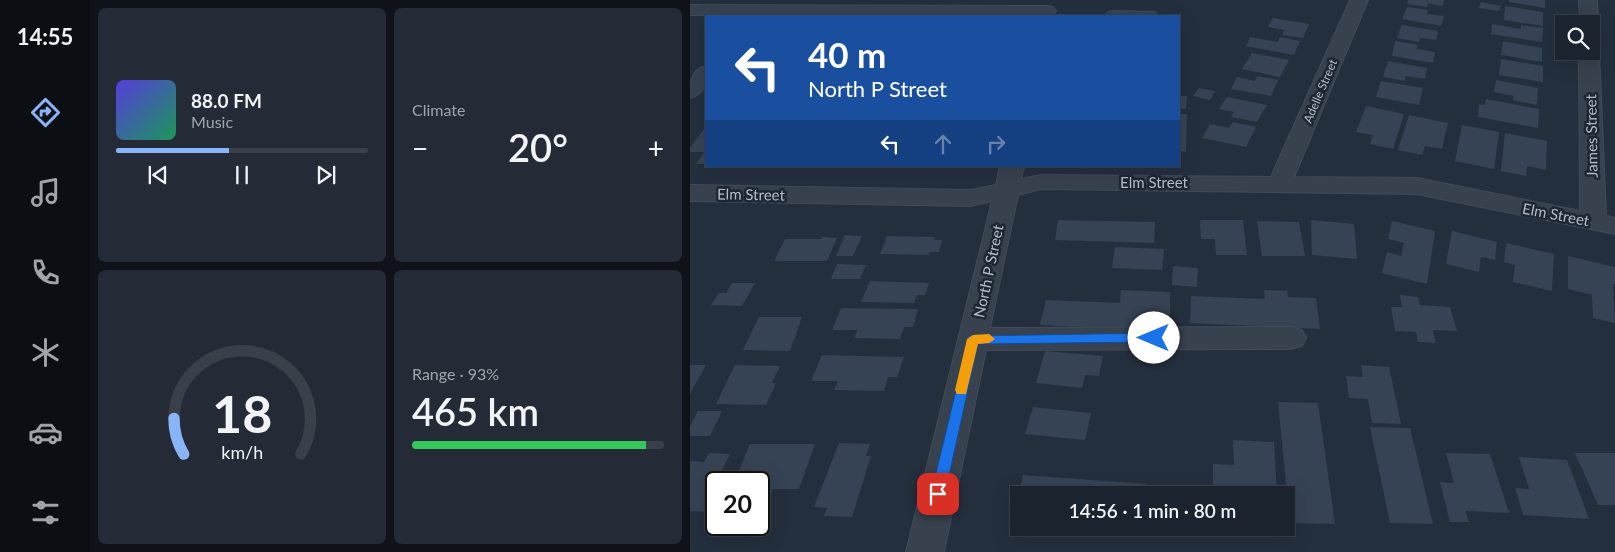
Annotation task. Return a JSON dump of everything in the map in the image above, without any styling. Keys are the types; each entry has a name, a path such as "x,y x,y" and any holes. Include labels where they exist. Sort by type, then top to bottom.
{"street":[{"name":"Adelle Street","path":"1280,183 1359,0"},
{"path":"1588,0 1589,15"},
{"path":"690,10 1047,11 1062,15"},
{"name":"James Street","path":"1590,60 1604,224"},
{"path":"690,92 705,73"},
{"name":"Elm Street","path":"690,194 970,198 1010,178 1041,182 1280,183 1417,186 1604,224"},
{"name":"North P Street","path":"925,552 1010,178"},
{"path":"973,339 1291,338"}],"building":[{"path":"1408,0 1444,0 1443,6 1428,3 1427,7 1407,4"},
{"path":"1509,0 1545,0 1545,8 1509,2"},
{"path":"1481,2 1501,6 1499,11 1479,8"},
{"path":"1505,6 1543,12 1543,26 1504,20"},
{"path":"1407,7 1428,10 1427,14 1444,16 1441,26 1402,19"},
{"path":"1273,18 1309,24 1303,38 1282,35 1284,30 1268,27"},
{"path":"1492,24 1521,29 1521,25 1543,28 1542,42 1491,34"},
{"path":"1402,25 1438,31 1436,40 1420,38 1419,42 1397,38"},
{"path":"1250,37 1278,42 1280,37 1300,41 1294,55 1246,46"},
{"path":"1395,41 1418,45 1416,49 1435,52 1433,63 1392,56"},
{"path":"1503,41 1542,48 1542,62 1501,55"},
{"path":"1252,53 1289,60 1280,77 1242,69"},
{"path":"1501,59 1543,66 1543,82 1499,75"},
{"path":"1388,61 1427,68 1425,79 1406,76 1405,81 1383,77"},
{"path":"1257,76 1278,80 1271,96 1231,89 1237,77 1255,81"},
{"path":"1496,80 1538,88 1537,105 1513,100 1514,96 1494,92"},
{"path":"1381,81 1423,88 1419,105 1376,97"},
{"path":"1199,88 1215,91 1210,100 1193,96"},
{"path":"1180,96 1187,96 1186,109 1180,109"},
{"path":"1227,97 1267,105 1257,122 1231,117 1234,112 1219,109"},
{"path":"1486,99 1539,109 1538,128 1478,117 1479,104 1485,105"},
{"path":"1366,106 1404,114 1393,149 1370,144 1373,135 1356,132"},
{"path":"1180,114 1187,114 1186,152 1180,151"},
{"path":"1409,115 1448,123 1442,149 1425,146 1422,155 1398,150"},
{"path":"1233,122 1256,127 1246,147 1202,138 1210,124 1229,128"},
{"path":"1462,125 1499,132 1494,169 1455,161"},
{"path":"705,129 705,164 696,164 704,152 690,152 690,148"},
{"path":"1505,133 1547,141 1546,170 1527,166 1526,176 1501,171"},
{"path":"1058,220 1155,222 1154,243 1055,240"},
{"path":"1200,220 1243,220 1247,255 1216,255 1215,239 1201,239"},
{"path":"1311,220 1354,224 1357,259 1312,255"},
{"path":"1257,221 1299,222 1305,256 1262,256"},
{"path":"1392,221 1435,231 1427,284 1382,273 1387,252 1401,256 1404,243 1388,239"},
{"path":"1452,231 1497,242 1495,260 1481,257 1479,272 1446,264"},
{"path":"845,235 862,236 853,256 836,256"},
{"path":"887,236 935,237 934,240 942,240 939,252 930,252 929,255 880,254"},
{"path":"822,237 837,238 827,261 774,261 785,239 821,239"},
{"path":"1506,243 1554,254 1552,291 1513,282 1515,265 1504,262"},
{"path":"1115,247 1164,249 1162,270 1112,268"},
{"path":"1568,256 1615,267 1615,284 1613,284 1615,323 1593,318 1592,295 1568,289"},
{"path":"837,264 866,265 860,279 831,279"},
{"path":"1173,266 1198,268 1197,287 1172,285"},
{"path":"870,281 929,283 925,295 917,295 914,303 861,302"},
{"path":"732,283 755,283 742,306 711,305 719,293 726,293"},
{"path":"1121,290 1170,292 1170,331 1040,325 1046,300 1120,303"},
{"path":"1264,290 1287,291 1288,297 1316,298 1320,329 1190,323 1191,296 1265,299"},
{"path":"1400,295 1418,297 1420,305 1450,307 1457,331 1433,330 1436,343 1418,342 1416,332 1395,331 1391,307 1402,307"},
{"path":"841,308 918,309 913,327 904,327 900,339 854,338 858,330 832,330"},
{"path":"759,317 802,317 790,351 743,350"},
{"path":"1045,351 1103,356 1099,376 1085,375 1082,388 1036,383"},
{"path":"822,355 904,357 897,377 888,377 884,391 834,390 838,381 811,381"},
{"path":"690,365 706,365 690,394"},
{"path":"735,365 780,366 772,383 776,383 766,405 716,404"},
{"path":"1361,365 1389,367 1401,424 1372,423 1368,399 1349,398 1346,376 1363,377"},
{"path":"1278,402 1318,403 1335,524 1295,523 1295,486 1286,486"},
{"path":"1033,407 1091,413 1085,440 1025,434"},
{"path":"698,411 722,411 710,436 690,436 690,426"},
{"path":"1370,427 1410,428 1433,524 1390,523"},
{"path":"1233,440 1274,442 1276,486 1213,486 1213,464 1234,465"},
{"path":"839,443 870,444 866,456 871,456 852,517 824,516 827,508 814,507"},
{"path":"750,444 815,444 799,489 773,489 770,496 770,471 739,471"},
{"path":"709,453 730,454 722,471 705,471 705,512 690,511 690,461 704,462"},
{"path":"1446,453 1490,454 1509,513 1465,511 1469,522 1450,522 1440,482 1454,483"},
{"path":"1575,453 1615,453 1615,505 1598,505"},
{"path":"1519,457 1567,460 1589,519 1523,515 1515,488 1529,489"},
{"path":"1023,475 1147,484 1147,486 1021,486"}],"slow traffic":[{"path":"962,390 973,339 989,339"}],"route":[{"path":"938,494 973,339 1154,338"}]}
